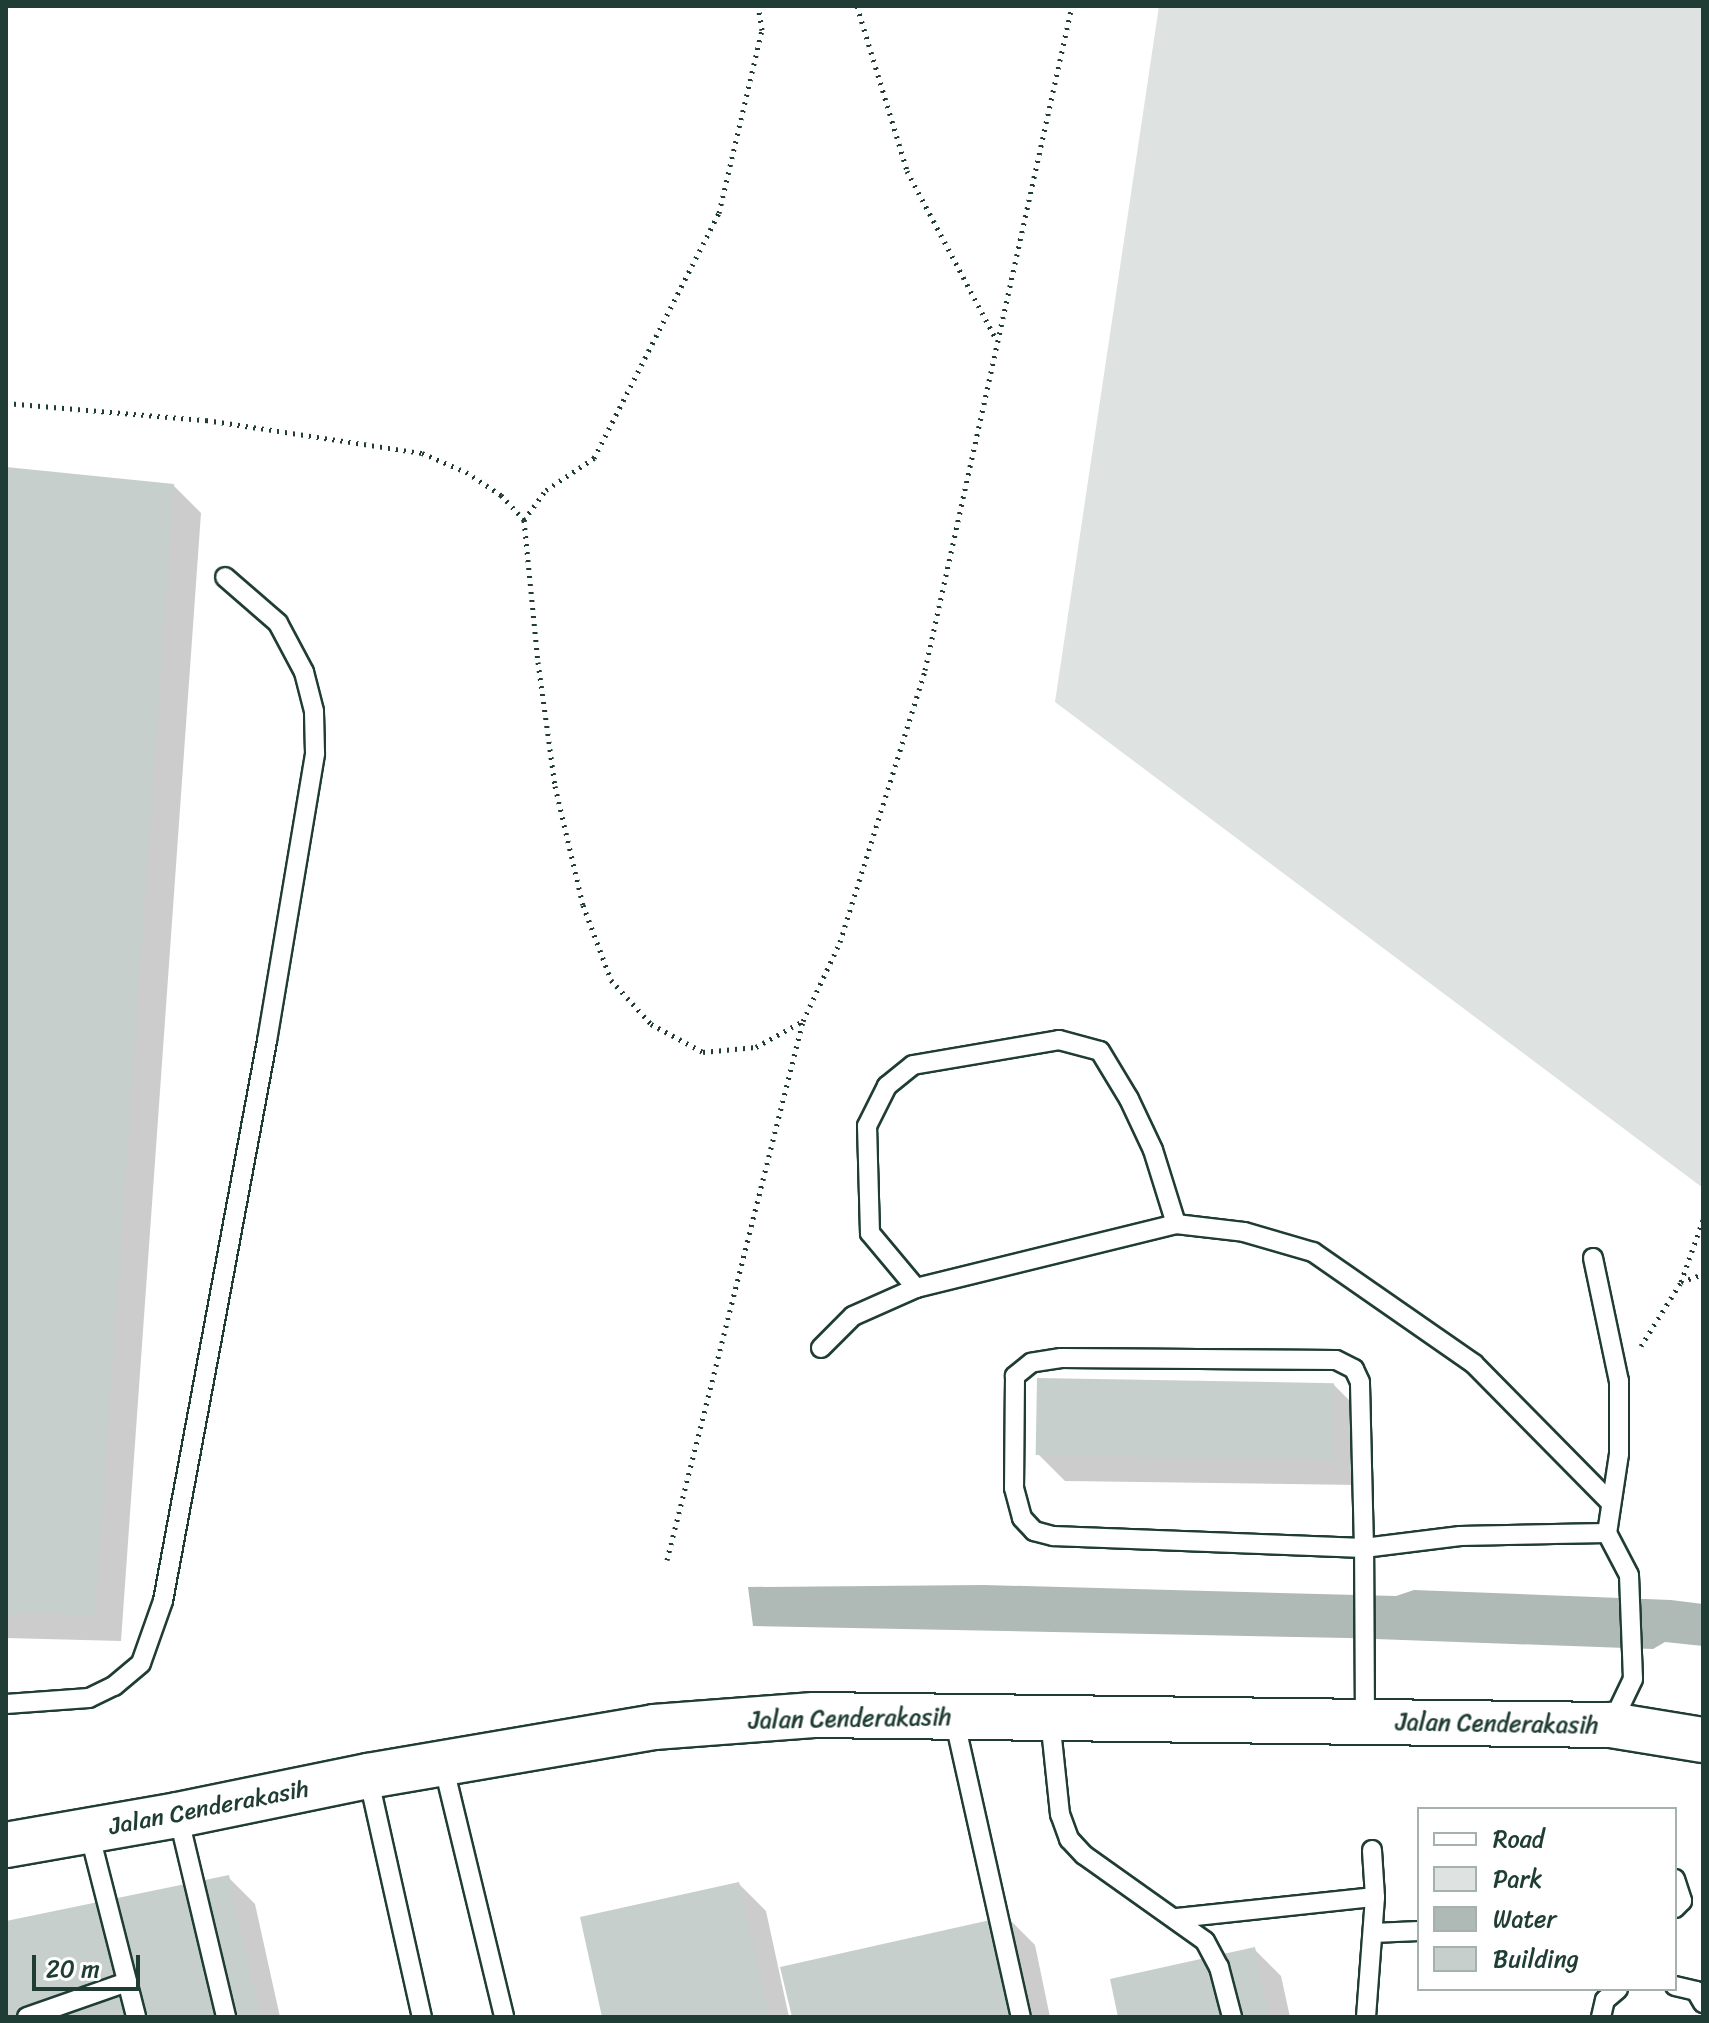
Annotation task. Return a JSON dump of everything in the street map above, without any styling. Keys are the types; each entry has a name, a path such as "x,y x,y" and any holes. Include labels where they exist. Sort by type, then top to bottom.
{"street":[{"name":"Jalan Cenderakasih","path":"6,1845 89,1832 368,1776 654,1727 814,1715 1611,1725 1703,1740"}],"lane":[{"path":"6,1704 89,1698 114,1686 141,1663 163,1601 267,1041 315,753 314,711 304,672 278,623 225,577"},
{"path":"916,1288 870,1233 867,1126 887,1086 913,1065 1059,1040 1100,1051 1129,1099 1153,1150 1176,1224"},
{"path":"821,1348 853,1316 916,1288 1176,1224 1244,1232 1313,1252 1474,1364 1609,1501"},
{"path":"1593,1258 1619,1381 1619,1454 1609,1501 1607,1533 1629,1575 1633,1679 1611,1725"},
{"path":"1365,1723 1364,1548 1360,1382 1354,1369 1336,1360 1061,1358 1031,1363 1015,1376 1014,1488 1022,1518 1034,1531 1053,1536 1364,1548 1460,1536 1607,1533"},
{"path":"954,1718 1021,2017"},
{"path":"1050,1719 1060,1814 1069,1839 1104,1870 1177,1918 1205,1941 1219,1967 1232,2017"},
{"path":"443,1764 504,2017"},
{"path":"368,1776 422,2017"},
{"path":"178,1815 226,2017"},
{"path":"89,1832 136,2017"},
{"path":"1366,2017 1375,1897 1372,1850"},
{"path":"1677,1885 1682,1901 1677,1906"},
{"path":"1177,1918 1375,1897"},
{"path":"1373,1933 1417,1931"},
{"path":"27,2017 127,1982"},
{"path":"1677,1986 1696,1991 1703,2003"},
{"path":"1601,2017 1605,2000 1616,1991"}],"path":[{"path":"524,520 546,490 594,458 719,213 762,30 758,6"},
{"path":"857,6 907,171 997,340"},
{"path":"667,1560 803,1021 840,942 925,670 1072,6"},
{"path":"6,403 206,420 422,453 466,472 501,495 524,520 538,662 555,786 583,905 611,980 651,1024 703,1052 756,1047 803,1021"},
{"path":"1619,1381 1681,1282 1703,1220"},
{"path":"1681,1282 1703,1274"}],"green space":[{"path":"1159,6 1703,6 1703,1188 1055,702"}],"water":[{"path":"984,1585 1396,1596 1414,1590 1671,1600 1703,1604 1703,1646 1665,1642 1653,1649 1348,1638 753,1626 748,1587"}],"building":[{"path":"6,467 174,484 95,1615 6,1613"},
{"path":"1037,1378 1334,1383 1333,1460 1036,1455"},
{"path":"229,1875 260,2017 6,2017 6,1921"},
{"path":"739,1882 770,2017 602,2017 580,1917"},
{"path":"1008,1916 1031,2017 792,2017 780,1967"},
{"path":"1255,1947 1270,2017 1118,2017 1110,1979"}]}
